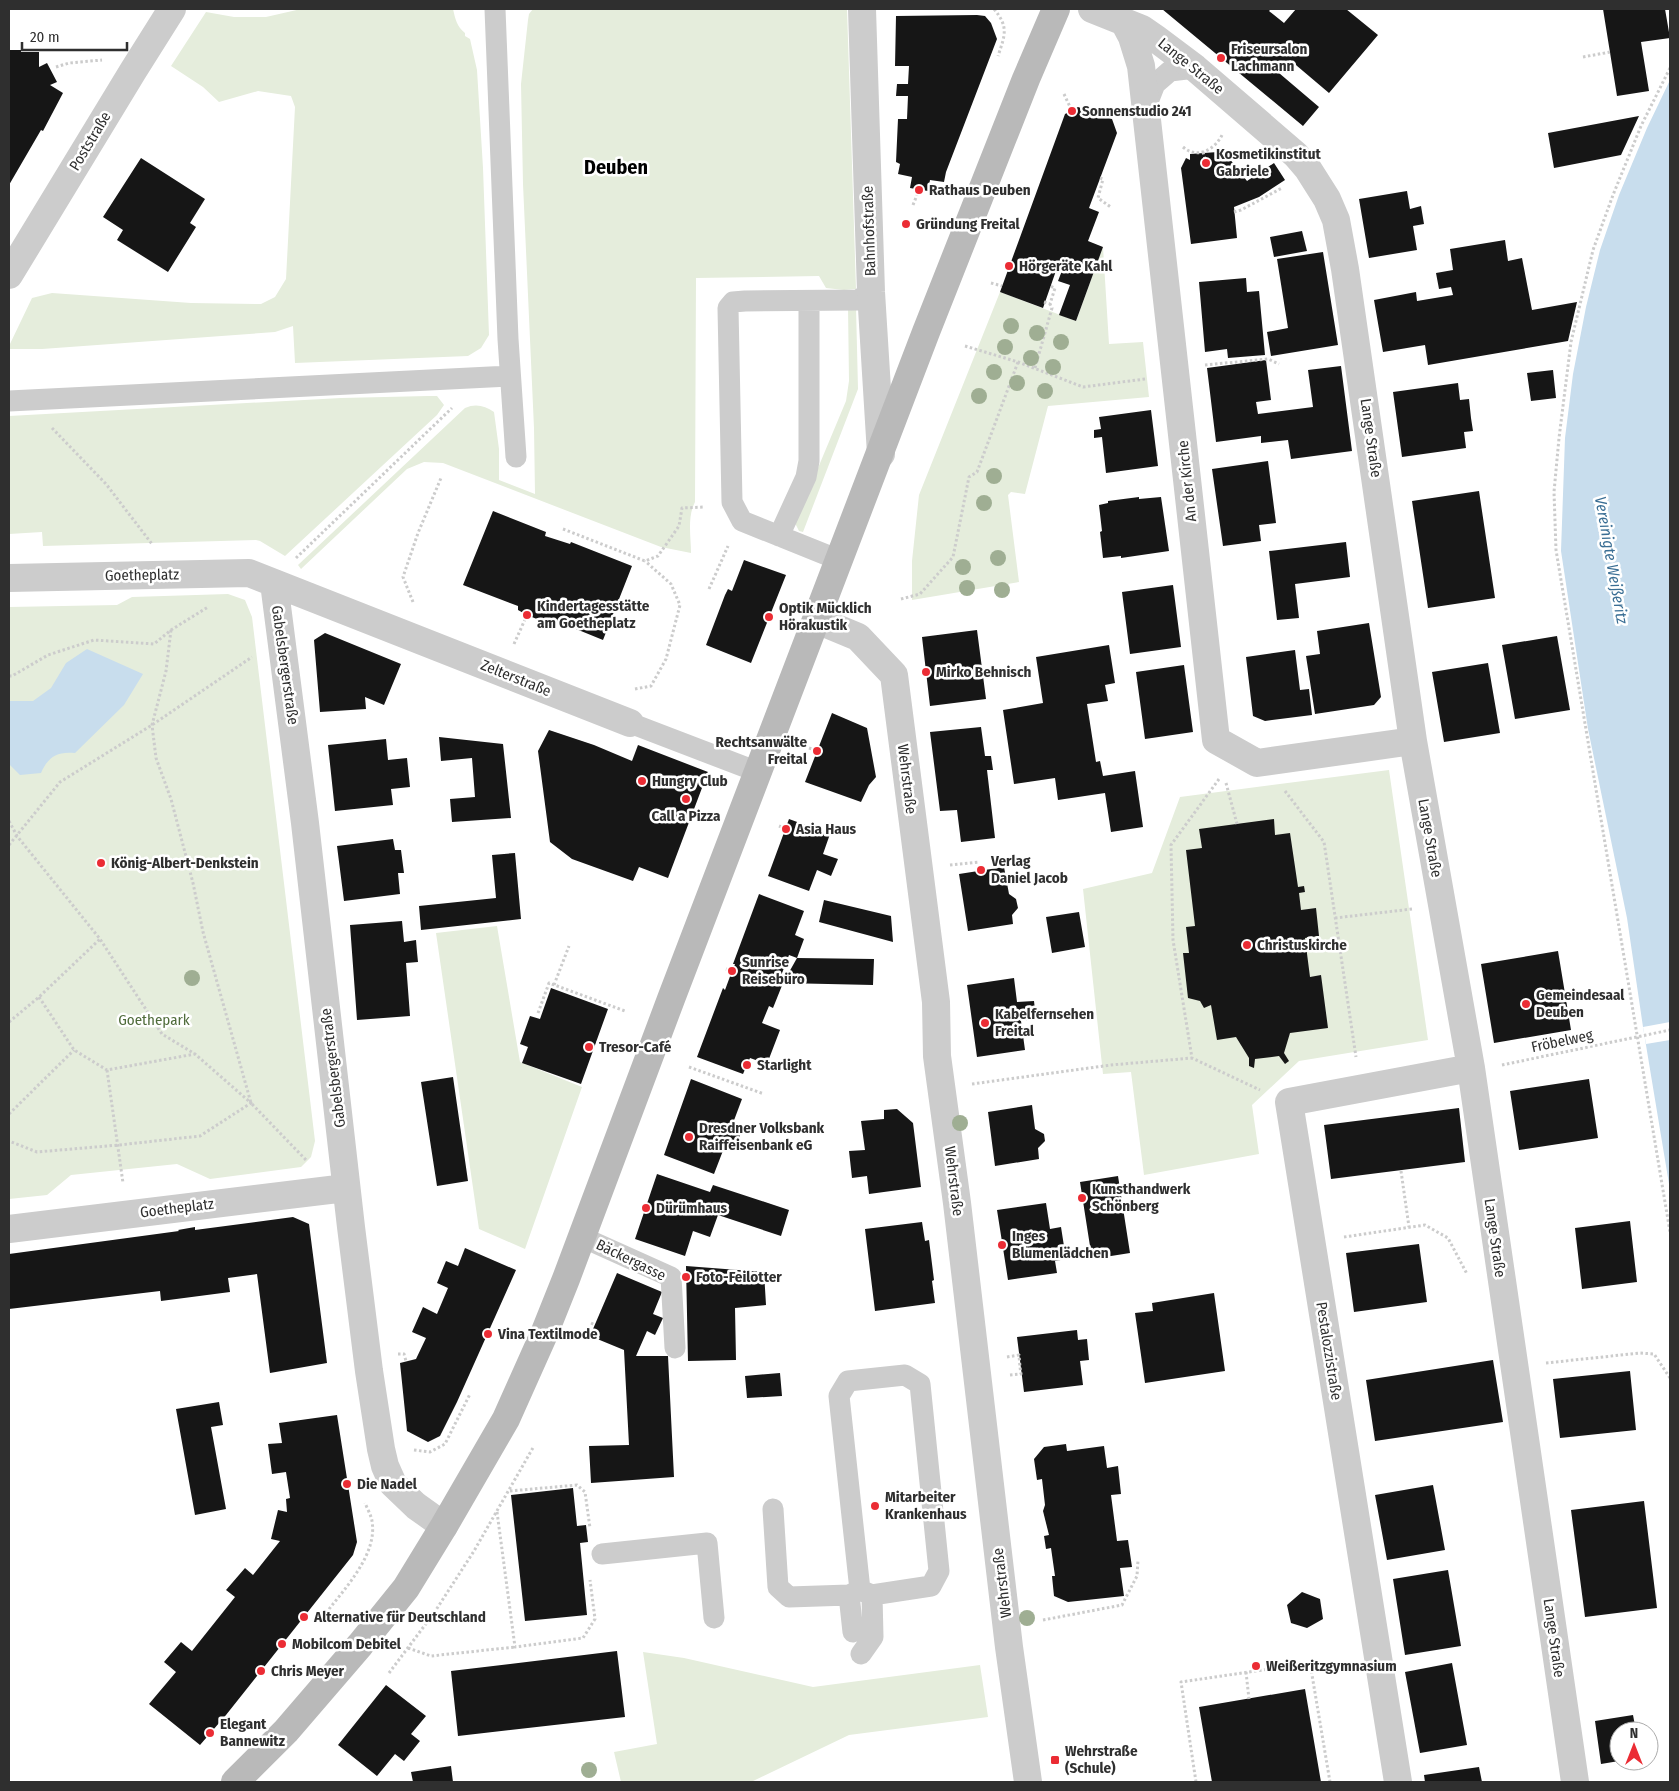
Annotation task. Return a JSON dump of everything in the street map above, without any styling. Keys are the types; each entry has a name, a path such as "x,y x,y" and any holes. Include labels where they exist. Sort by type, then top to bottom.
{"main road":[{"path":"235,1782 286,1731 406,1588 506,1419 544,1334 926,332 1026,79 1056,9"}],"street":[{"name":"Poststraße","path":"9,275 132,71 172,9"},
{"name":"Bahnhofstraße","path":"862,9 871,292 881,454"},
{"name":"Lange Straße","path":"1092,9 1142,29 1195,68 1296,155 1308,169 1327,199 1336,220 1346,269 1366,402 1413,741 1484,1067 1575,1782"},
{"name":"An der Kirche","path":"1124,22 1132,37 1141,66 1216,740 1257,764 1413,741"},
{"name":"Goetheplatz","path":"9,578 249,573 274,583"},
{"name":"Gabelsbergerstraße","path":"274,583 305,823 346,1188 369,1372 383,1461 394,1484 416,1506 444,1526"},
{"name":"Zelterstraße","path":"274,583 630,723"},
{"name":"Wehrstraße","path":"817,620 858,637 894,675 936,1002 937,1056 960,1231 1009,1647 1028,1782"},
{"name":"Pestalozzistraße","path":"1398,1782 1289,1102 1484,1067"},
{"name":"Goetheplatz","path":"9,1229 346,1188"}],"lane":[{"path":"495,9 510,376 516,457"},
{"path":"1146,107 1155,84 1170,71 1195,68"},
{"path":"840,560 742,521 732,502 728,308 733,302 745,301 858,300 871,292"},
{"path":"779,536 806,477 809,461 809,301"},
{"path":"17,400 510,376"},
{"name":"Zelterstraße","path":"630,723 758,772"},
{"name":"Bäckergasse","path":"582,1236 671,1277 675,1348"},
{"path":"774,1509 778,1587 789,1598 860,1594 931,1586 939,1571 920,1384 905,1375 848,1381 840,1396 860,1594 873,1637 861,1654"},
{"path":"598,1554 707,1543 714,1618"},
{"path":"853,1632 860,1594"}],"path":[{"path":"994,9 1002,19 1005,30 998,56"},
{"path":"1583,57 1610,52"},
{"path":"56,67 69,63"},
{"path":"1670,68 1641,126 1593,250 1571,342 1558,438 1554,492 1556,550 1670,1232"},
{"path":"1064,94 1072,110"},
{"path":"1176,142 1188,151 1203,152 1215,147 1223,134 1222,124"},
{"path":"1203,152 1206,163"},
{"path":"1100,178 1103,179 1098,198 1112,208"},
{"path":"1234,212 1285,186"},
{"path":"913,205 919,190"},
{"path":"991,283 1002,286"},
{"path":"1035,368 1052,308 1050,304 1055,288 1050,286"},
{"path":"1044,302 1050,304"},
{"path":"965,346 1018,362 1083,387 1152,379"},
{"path":"1200,366 1268,359 1279,364"},
{"path":"901,599 920,594 953,557 969,477 976,472 1018,362"},
{"path":"274,583 288,566 485,376"},
{"path":"17,400 106,484 153,546"},
{"path":"418,606 412,601 403,577 418,533 441,478"},
{"path":"645,561 658,556 679,526 682,508 692,508"},
{"path":"563,529 645,561 671,584 680,605 666,659 651,686 626,691"},
{"path":"709,589 729,542"},
{"path":"512,646 527,615"},
{"path":"9,676 48,655 94,640 154,644 171,630 166,671 152,725 156,758 171,798 193,883 203,932 251,1103"},
{"path":"9,845 60,782 152,725 280,638"},
{"path":"508,645 521,650"},
{"path":"809,748 817,751"},
{"path":"1192,1058 1173,940 1171,845 1224,772"},
{"path":"1226,781 1237,824"},
{"path":"1282,788 1324,842 1357,1060"},
{"path":"9,821 17,836 100,939 162,1034 195,1054 251,1103 312,1165 316,1191"},
{"path":"779,826 786,829"},
{"path":"947,866 980,862"},
{"path":"1335,918 1420,908"},
{"path":"9,1022 100,939"},
{"path":"554,985 569,946"},
{"path":"726,969 732,971"},
{"path":"538,1014 549,983 624,1011"},
{"path":"38,997 74,1050 108,1070 195,1054"},
{"name":"Fröbelweg","path":"1484,1067 1670,1030"},
{"path":"9,1114 74,1050"},
{"path":"970,1084 1111,1065 1192,1058 1268,1094"},
{"path":"689,1067 764,1094"},
{"path":"108,1070 126,1215"},
{"path":"9,1141 37,1152 118,1146 200,1136 251,1103"},
{"path":"1401,1170 1409,1227"},
{"path":"1336,1239 1425,1225 1448,1238 1468,1276"},
{"path":"1543,1363 1640,1353 1654,1354 1670,1378"},
{"path":"404,1354 406,1361"},
{"path":"1007,1357 1019,1355 1021,1374 1009,1375"},
{"path":"411,1447 416,1451 430,1452 445,1444 470,1394"},
{"path":"389,1673 434,1613 510,1491 534,1446"},
{"path":"408,1648 431,1656 583,1638 595,1618 588,1558 598,1554 585,1492 577,1485 510,1491"},
{"path":"323,1617 365,1561 372,1540 372,1520 362,1497"},
{"path":"496,1514 499,1522 515,1646"},
{"path":"1042,1620 1122,1604 1136,1576 1138,1560"},
{"path":"1196,1782 1181,1682 1310,1663 1330,1782"},
{"path":"1246,1672 1249,1698"}],"green space":[{"path":"301,9 453,9 458,25 465,33 465,36 470,39 477,70 483,168 489,335 481,348 468,356 295,363 293,326 275,332 42,349 9,349 32,298 52,293 191,303 261,304 275,297 286,279 295,107 291,96 258,91 219,102 203,87 171,66 206,12 234,17 266,17"},
{"path":"533,9 847,9 856,289 826,288 819,276 696,278 695,502 690,521 691,553 661,547 443,463 424,462 407,469 301,569 298,565 469,406 480,406 494,412 499,449 499,480 535,494 521,84 528,20 529,14"},
{"path":"1103,247 1109,344 1143,342 1149,397 1048,406 1025,494 1011,492 1008,495 1019,582 912,600 912,561 919,495 1000,292 1076,321"},
{"path":"848,307 856,307 858,389 803,532 799,531 795,523 846,401 849,381"},
{"path":"437,396 444,405 437,415 285,556 256,540 43,546 42,532 9,534 9,416 341,398"},
{"name":"Goethepark","path":"228,594 245,600 252,617 315,1141 311,1157 301,1167 210,1179 177,1164 71,1175 47,1195 9,1199 9,607 117,605 132,597"},
{"path":"1389,770 1428,1040 1299,1061 1252,1105 1259,1154 1144,1175 1131,1072 1103,1074 1083,889 1152,873 1180,797"},
{"path":"497,926 520,1062 582,1087 525,1249 479,1229 436,933"},
{"path":"643,1652 684,1658 813,1687 980,1665 988,1717 849,1735 751,1782 621,1782 614,1752 657,1744"}],"water":[{"name":"Vereinigte Weißeritz","path":"1670,80 1670,1190 1627,918 1588,729 1561,551 1565,438 1573,374 1586,307 1600,250 1619,195 1647,128"},
{"path":"87,649 143,674 124,705 75,753 63,753 54,756 41,773 20,775 9,764 9,701 33,701 51,688 66,663"}],"pier":[{"path":"1670,1022 1670,1040 1646,1044 1643,1027"}],"building":[{"path":"1162,9 1271,9 1269,11 1284,23 1296,9 1346,9 1378,35 1329,93 1290,60 1279,73 1319,107 1303,126"},
{"path":"1603,9 1665,9 1670,38 1641,42 1649,91 1617,96"},
{"path":"896,16 985,16 991,23 997,39 946,172 944,182 930,180 928,191 910,188 912,177 898,174 900,164 896,162 898,119 907,119 908,96 896,96 897,84 908,84 909,66 895,66"},
{"path":"9,50 39,52 39,67 47,63 57,82 50,85 63,93 43,131 41,130 9,185"},
{"path":"1078,107 1112,119 1117,133 1089,208 1099,212 1088,241 1103,247 1076,321 1059,315 1070,285 1058,281 1063,268 1058,265 1043,308 1000,292 1065,114"},
{"path":"1639,116 1621,155 1554,168 1548,133"},
{"path":"1218,152 1219,159 1225,153 1247,181 1274,163 1285,180 1259,197 1234,207 1237,238 1191,244 1181,168 1186,158 1190,160 1190,154"},
{"path":"141,158 205,199 190,223 196,227 168,272 117,240 123,230 103,217"},
{"path":"1407,191 1410,209 1421,206 1424,224 1413,226 1417,250 1369,258 1359,199"},
{"path":"1302,231 1307,251 1274,257 1270,237"},
{"path":"1505,240 1508,261 1522,258 1532,310 1577,302 1568,341 1428,365 1425,345 1383,352 1374,300 1416,292 1417,301 1453,295 1451,287 1439,289 1436,273 1453,270 1450,249"},
{"path":"1323,252 1338,345 1271,356 1267,332 1288,328 1277,259"},
{"path":"1246,278 1247,292 1259,291 1265,355 1228,358 1227,349 1205,352 1199,282"},
{"path":"1266,360 1271,400 1256,402 1258,414 1313,407 1308,370 1341,366 1352,451 1291,459 1288,440 1261,443 1261,436 1216,442 1207,368"},
{"path":"1553,370 1556,398 1531,401 1527,373"},
{"path":"1458,383 1460,400 1469,399 1473,431 1464,432 1466,448 1402,457 1393,392"},
{"path":"1151,410 1158,466 1106,473 1102,437 1094,438 1094,430 1101,429 1099,417"},
{"path":"1268,461 1276,523 1259,525 1261,541 1223,546 1212,469"},
{"path":"1479,491 1495,598 1428,608 1412,501"},
{"path":"1139,497 1139,499 1161,497 1169,551 1121,558 1121,556 1103,558 1099,505 1108,503 1108,501"},
{"path":"493,511 546,532 545,536 570,544 571,542 632,566 603,640 549,618 549,624 518,610 518,606 463,585"},
{"path":"1346,542 1350,577 1295,584 1299,618 1277,620 1269,551"},
{"path":"744,560 786,575 751,663 706,645 725,595 728,589 732,591"},
{"path":"1173,585 1181,647 1130,654 1122,592"},
{"path":"1369,623 1381,697 1374,705 1315,714 1306,656 1320,654 1317,631"},
{"path":"977,630 986,699 930,706 922,637"},
{"path":"325,633 401,664 384,705 365,697 366,709 320,712 314,640"},
{"path":"1557,636 1570,710 1515,719 1502,645"},
{"path":"1109,645 1115,683 1105,685 1108,701 1087,704 1096,762 1100,761 1103,776 1135,771 1143,827 1111,832 1105,793 1058,800 1055,778 1014,784 1003,710 1043,703 1036,657"},
{"path":"1295,650 1300,690 1309,689 1312,715 1265,721 1253,716 1246,657"},
{"path":"1488,663 1500,733 1444,742 1432,672"},
{"path":"1184,665 1193,732 1145,739 1136,672"},
{"path":"832,713 867,728 876,777 869,785 861,802 805,782"},
{"path":"981,727 985,756 991,756 993,770 987,770 995,838 961,842 957,810 940,811 930,732"},
{"path":"549,730 594,745 632,761 638,745 708,772 668,878 639,867 633,881 572,859 550,842 538,751"},
{"path":"439,737 503,744 511,818 452,822 450,799 475,797 472,758 441,761"},
{"path":"386,739 388,760 407,758 410,787 391,789 393,805 335,811 328,745"},
{"path":"789,819 830,834 823,854 838,859 831,876 817,870 809,891 768,876"},
{"name":"Christuskirche","path":"1274,819 1275,835 1290,833 1298,887 1304,886 1305,892 1299,893 1301,910 1316,908 1319,936 1305,938 1310,977 1321,975 1328,1028 1290,1033 1284,1053 1289,1061 1285,1064 1279,1056 1255,1059 1254,1068 1249,1066 1249,1058 1236,1037 1217,1040 1211,1005 1204,1008 1200,1001 1188,998 1183,953 1189,953 1186,927 1195,926 1186,850 1202,848 1199,829"},
{"path":"393,839 395,850 401,850 404,873 398,873 400,894 344,901 337,846"},
{"path":"515,853 521,919 421,930 419,906 496,898 492,855"},
{"path":"1004,867 1009,894 1016,899 1018,908 1012,915 1013,924 968,931 959,874"},
{"path":"759,894 804,911 795,935 804,939 797,958 789,955 779,981 783,983 773,1008 769,1006 762,1023 780,1030 767,1064 750,1058 743,1074 697,1057 723,988 725,990 735,964 733,964"},
{"path":"824,900 891,916 893,942 819,922"},
{"path":"1079,912 1085,947 1052,953 1046,917"},
{"path":"402,921 404,942 416,940 418,962 406,963 410,1016 357,1020 350,925"},
{"path":"1558,951 1571,1030 1494,1043 1481,964"},
{"path":"797,958 874,959 873,985 783,983"},
{"path":"1014,978 1017,1002 1034,1001 1036,1019 1021,1021 1025,1050 977,1057 967,985"},
{"path":"551,988 608,1009 581,1084 522,1063 528,1047 520,1044 530,1016 540,1019"},
{"path":"453,1077 468,1181 437,1186 421,1082"},
{"path":"691,1079 742,1099 733,1123 740,1130 740,1140 734,1147 724,1148 714,1174 664,1155"},
{"path":"1589,1079 1598,1138 1519,1150 1510,1091"},
{"path":"1032,1105 1035,1129 1044,1134 1045,1141 1038,1148 1039,1159 995,1166 988,1112"},
{"path":"1459,1108 1465,1162 1331,1179 1324,1125"},
{"path":"897,1109 913,1123 921,1187 869,1194 867,1176 852,1178 849,1151 865,1150 861,1121 884,1119 884,1110"},
{"path":"657,1174 710,1192 713,1185 789,1210 781,1236 718,1215 710,1237 693,1231 685,1256 635,1239"},
{"path":"1118,1176 1130,1253 1092,1259 1080,1182"},
{"path":"1046,1203 1050,1229 1061,1227 1066,1259 1055,1261 1057,1273 1008,1280 997,1210"},
{"path":"293,1217 309,1224 327,1363 270,1373 257,1274 228,1278 230,1292 161,1301 160,1291 9,1309 9,1254 179,1231 195,1227 195,1230"},
{"path":"1630,1221 1637,1282 1582,1289 1575,1228"},
{"path":"922,1222 925,1241 929,1240 935,1303 875,1311 865,1229"},
{"path":"1419,1244 1427,1302 1354,1312 1346,1253"},
{"path":"465,1248 516,1270 440,1436 428,1442 407,1431 400,1363 416,1359 426,1338 412,1332 423,1307 437,1314 448,1288 437,1283 446,1261 458,1266"},
{"path":"686,1266 764,1272 766,1305 735,1308 736,1360 688,1361"},
{"path":"617,1273 662,1292 653,1314 663,1318 655,1335 647,1331 636,1356 668,1356 674,1477 591,1483 589,1446 629,1445 624,1350 590,1336"},
{"path":"1214,1293 1225,1371 1145,1383 1135,1313 1153,1311 1152,1303"},
{"path":"1077,1330 1078,1340 1087,1339 1089,1360 1080,1361 1083,1385 1024,1392 1017,1337"},
{"path":"1493,1360 1503,1422 1375,1441 1366,1380"},
{"path":"1630,1371 1636,1430 1560,1438 1553,1379"},
{"path":"780,1373 782,1396 747,1398 745,1376"},
{"path":"219,1402 223,1425 211,1427 226,1509 195,1515 176,1409"},
{"path":"337,1415 357,1542 353,1555 200,1745 149,1704 176,1672 164,1662 181,1642 192,1651 235,1597 226,1590 245,1568 253,1575 280,1541 271,1539 278,1510 287,1512 286,1499 290,1498 286,1472 272,1474 268,1444 282,1443 279,1423"},
{"path":"1066,1444 1067,1451 1104,1446 1107,1468 1118,1466 1121,1494 1111,1495 1117,1541 1128,1540 1132,1567 1120,1568 1124,1596 1068,1602 1054,1596 1052,1576 1055,1576 1051,1548 1046,1549 1044,1536 1049,1535 1043,1511 1045,1505 1042,1479 1037,1480 1034,1459 1044,1447"},
{"path":"1433,1485 1445,1550 1387,1560 1375,1495"},
{"path":"573,1488 577,1526 586,1525 588,1542 580,1543 587,1615 525,1621 511,1495"},
{"path":"1644,1501 1657,1608 1585,1617 1571,1510"},
{"path":"1448,1570 1461,1646 1405,1655 1393,1579"},
{"path":"1302,1592 1320,1599 1323,1619 1307,1628 1291,1623 1287,1605"},
{"path":"617,1651 625,1717 458,1736 451,1671"},
{"path":"1452,1663 1467,1745 1420,1753 1405,1672"},
{"path":"386,1685 426,1716 411,1734 420,1741 404,1761 395,1754 377,1776 338,1745"},
{"path":"1305,1689 1321,1782 1212,1782 1199,1707"},
{"path":"1633,1715 1634,1721 1609,1721 1609,1763 1601,1764 1595,1721"},
{"path":"451,1766 453,1782 413,1782 411,1772"},
{"path":"1479,1767 1482,1782 1425,1782 1424,1775"}],"place":[{"name":"Friseursalon Lachmann","path":"1221,58"},
{"name":"Sonnenstudio 241","path":"1072,111"},
{"name":"Kosmetikinstitut Gabriele","path":"1206,163"},
{"name":"Rathaus Deuben","path":"919,190"},
{"name":"Gründung Freital","path":"906,224"},
{"name":"Hörgeräte Kahl","path":"1009,266"},
{"name":"Kindertagesstätte am Goetheplatz","path":"527,615"},
{"name":"Optik Mücklich Hörakustik","path":"769,617"},
{"name":"Mirko Behnisch","path":"926,672"},
{"name":"Rechtsanwälte Freital","path":"817,751"},
{"name":"Hungry Club","path":"642,781"},
{"name":"Call a Pizza","path":"686,799"},
{"name":"Asia Haus","path":"786,829"},
{"name":"König-Albert-Denkstein","path":"101,863"},
{"name":"Verlag Daniel Jacob","path":"981,870"},
{"name":"Christuskirche","path":"1247,945"},
{"name":"Sunrise Reisebüro","path":"732,971"},
{"name":"Gemeindesaal Deuben","path":"1526,1004"},
{"name":"Kabelfernsehen Freital","path":"985,1023"},
{"name":"Tresor-Café","path":"589,1047"},
{"name":"Starlight","path":"747,1065"},
{"name":"Dresdner Volksbank Raiffeisenbank eG","path":"689,1137"},
{"name":"Kunsthandwerk Schönberg","path":"1082,1198"},
{"name":"Dürümhaus","path":"646,1208"},
{"name":"Inges Blumenlädchen","path":"1002,1245"},
{"name":"Foto-Feilotter","path":"686,1277"},
{"name":"Vina Textilmode","path":"488,1334"},
{"name":"Die Nadel","path":"347,1484"},
{"name":"Mitarbeiter Krankenhaus","path":"875,1506"},
{"name":"Alternative für Deutschland","path":"304,1617"},
{"name":"Mobilcom Debitel","path":"282,1644"},
{"name":"Weißeritzgymnasium","path":"1256,1666"},
{"name":"Chris Meyer","path":"261,1671"},
{"name":"Elegant Bannewitz","path":"210,1733"},
{"name":"Wehrstraße (Schule)","path":"1055,1760"}],"district":[{"name":"Deuben","path":"616,167"}]}
